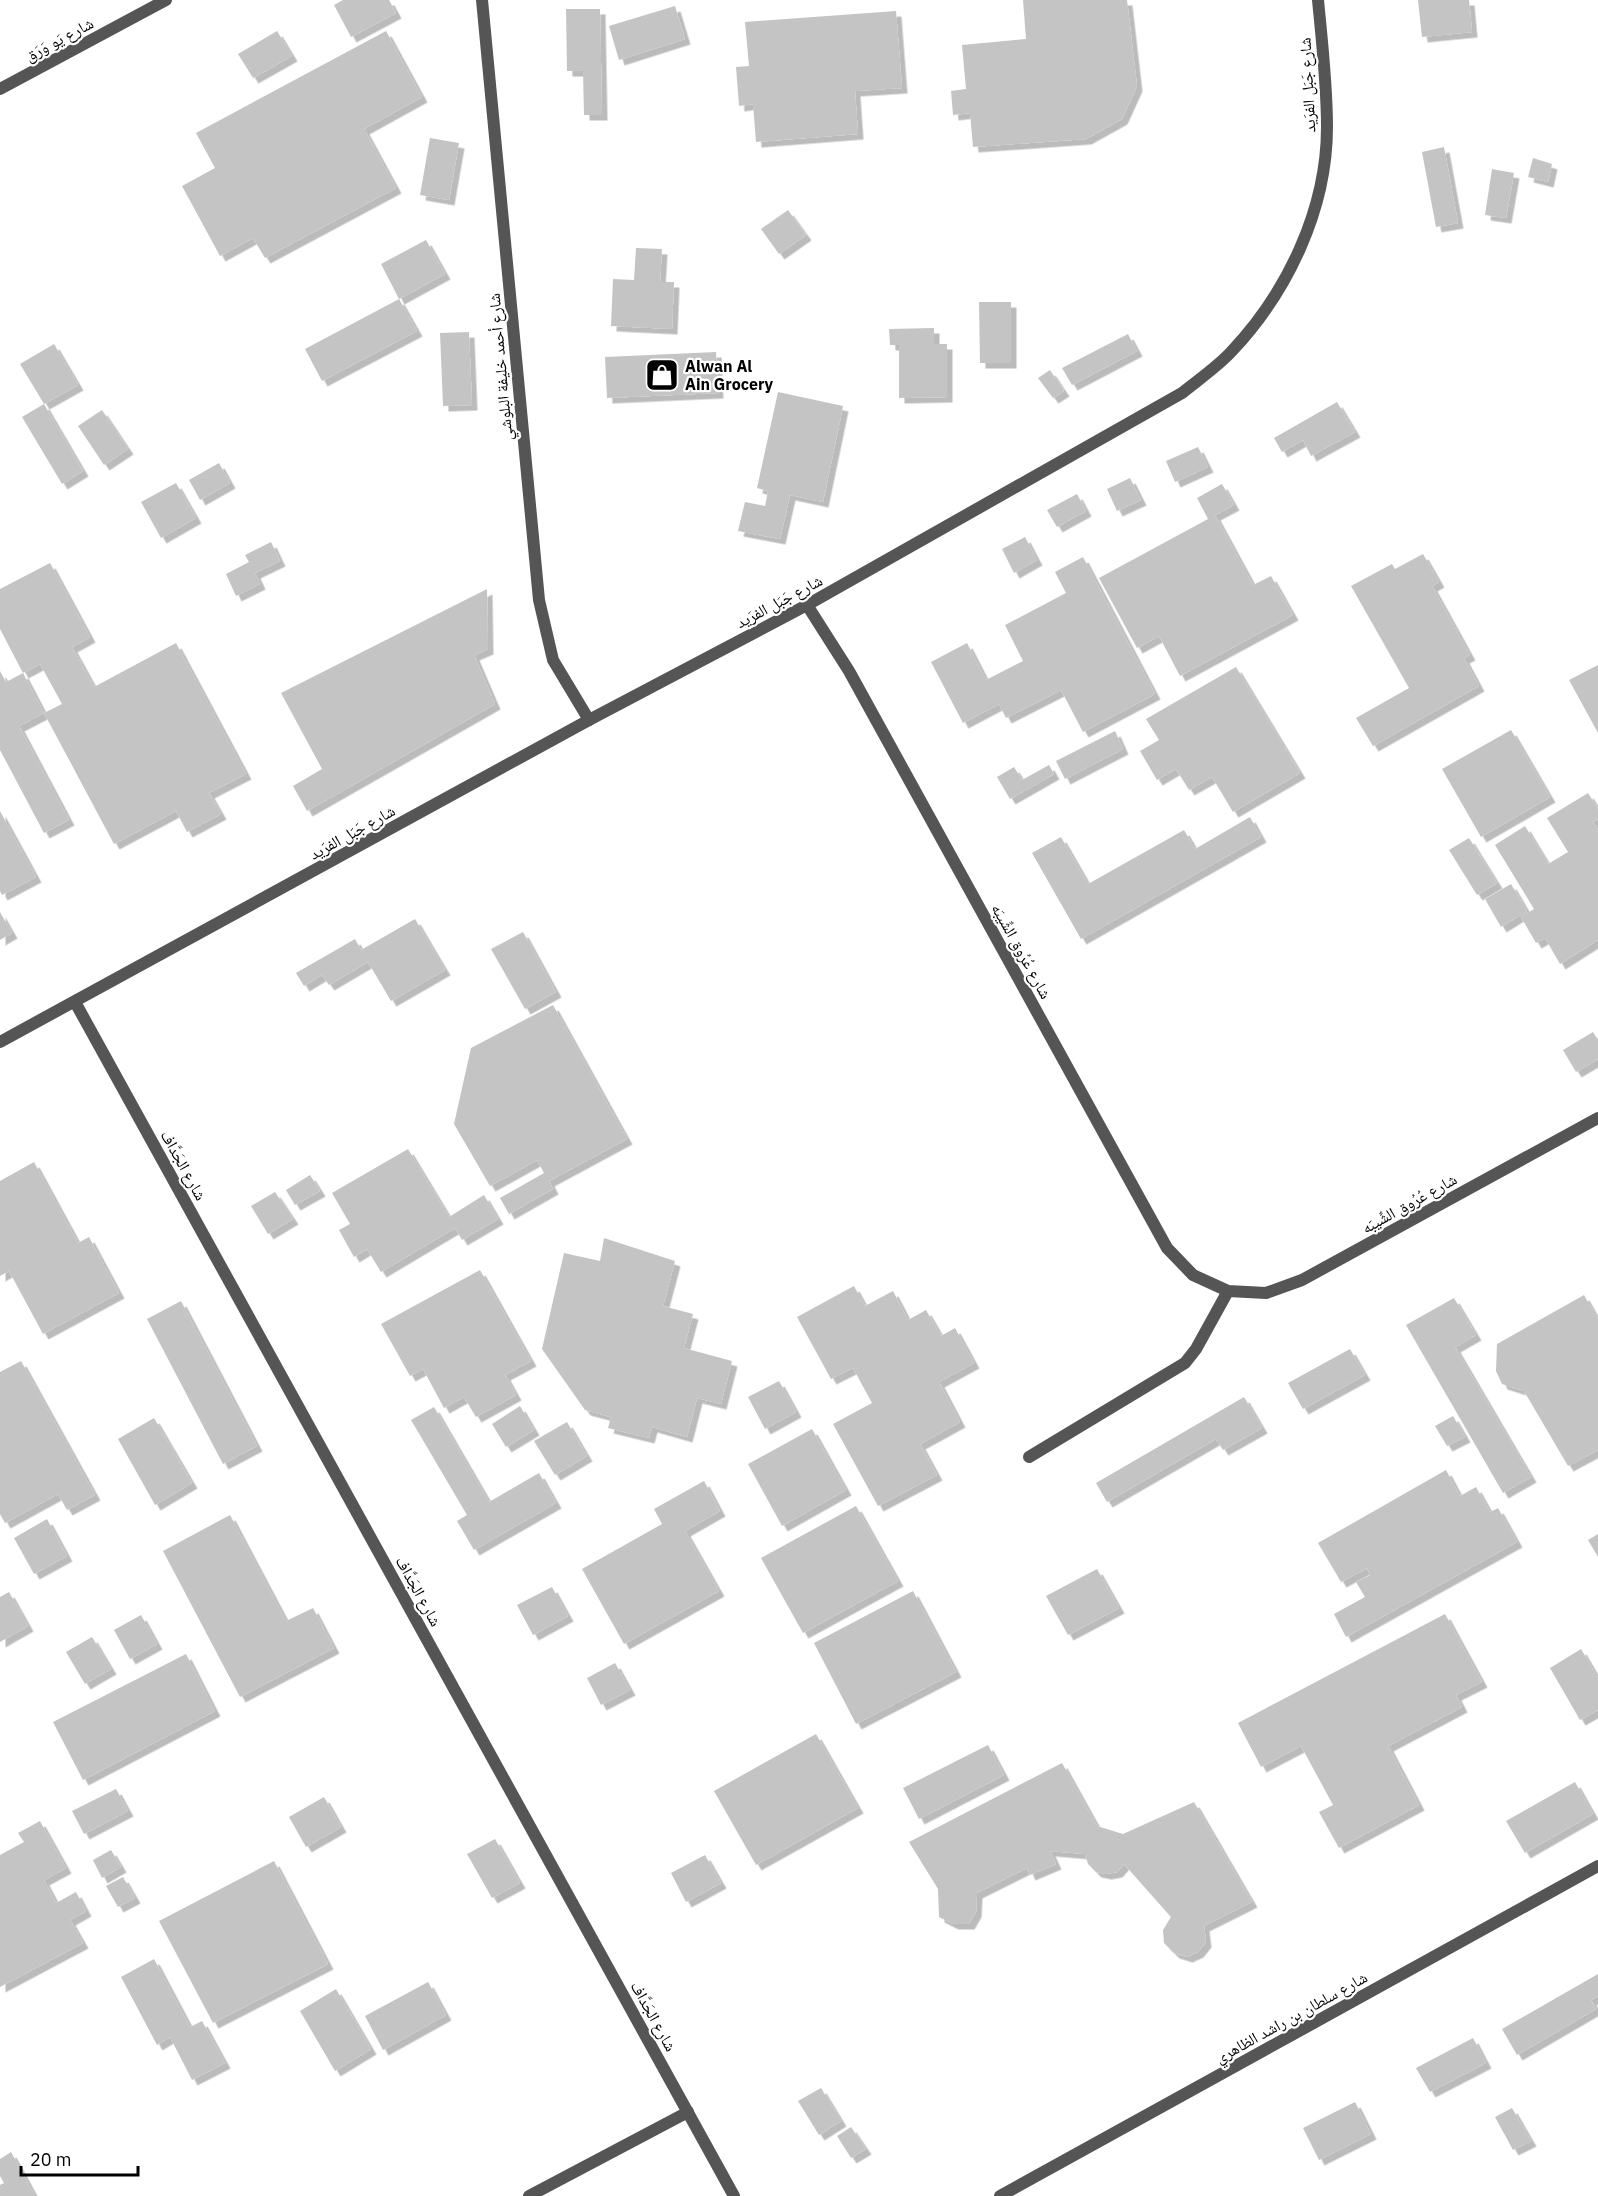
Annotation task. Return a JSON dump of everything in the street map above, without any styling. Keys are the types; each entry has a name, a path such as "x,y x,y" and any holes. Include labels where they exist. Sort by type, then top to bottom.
{"street":[{"name":"شارع يَو وَرَق","path":"0,89 166,0"},
{"name":"شارع أحمد خليفة البلوشي","path":"482,0 539,600 553,660 589,720"},
{"name":"شارع جَبَل الفرَيد","path":"0,1042 589,720 807,605 1182,393 1230,353 1270,305 1300,250 1319,191 1328,129 1318,0"},
{"name":"شارع عُرُوق الشِّيبَه","path":"807,605 849,671 1167,1248 1193,1275 1228,1290 1266,1293 1302,1280 1598,1118"},
{"name":"شارع الجَدَّاف","path":"75,1002 734,2196"},
{"path":"1029,1457 1185,1363 1196,1349 1228,1290"},
{"name":"شارع سلطان بن راشد الظاهري","path":"1000,2196 1598,1866"},
{"path":"529,2196 688,2112"}],"building":[{"path":"343,0 389,0 396,13 351,37 334,5"},
{"path":"1023,0 1127,0 1137,86 1122,119 1086,139 973,147 970,113 953,115 951,91 966,89 962,45 1026,39"},
{"path":"1418,0 1469,0 1472,32 1422,37"},
{"path":"675,6 685,39 619,60 609,26"},
{"path":"566,9 600,9 602,115 584,115 583,71 567,71"},
{"path":"896,11 902,88 855,91 858,134 756,142 753,104 739,106 736,67 749,66 745,22"},
{"path":"277,31 292,56 253,78 238,54"},
{"path":"386,31 422,97 364,129 396,188 265,258 253,238 220,256 182,186 215,168 196,133"},
{"path":"430,138 459,143 449,200 420,195"},
{"path":"1444,147 1458,223 1436,227 1422,152"},
{"path":"1533,158 1552,164 1548,182 1528,177"},
{"path":"1492,169 1514,173 1506,218 1485,215"},
{"path":"788,210 806,235 779,254 761,229"},
{"path":"426,240 445,274 399,299 381,264"},
{"path":"636,248 662,249 660,282 674,282 672,329 611,326 613,279 634,280"},
{"path":"399,299 417,331 322,381 305,349"},
{"path":"979,302 1011,302 1011,363 980,363"},
{"path":"934,328 934,344 947,344 947,397 899,398 899,345 890,345 889,329"},
{"path":"469,332 472,405 443,406 440,333"},
{"path":"1128,334 1137,351 1072,385 1062,368"},
{"path":"54,344 78,385 44,404 20,364"},
{"name":"Alwan Al Ain Grocery","path":"716,352 718,393 607,398 605,357"},
{"path":"1050,370 1064,391 1053,398 1038,378"},
{"path":"778,392 843,406 823,502 790,495 780,539 738,531 745,502 765,506 768,491 757,488"},
{"path":"1337,402 1355,432 1311,456 1303,440 1282,452 1274,438"},
{"path":"44,404 83,471 62,484 22,417"},
{"path":"102,410 128,449 104,465 78,426"},
{"path":"1198,447 1208,467 1175,482 1166,461"},
{"path":"219,463 230,483 200,500 189,480"},
{"path":"1130,478 1141,500 1117,511 1107,489"},
{"path":"176,483 196,518 161,538 141,502"},
{"path":"1222,484 1234,505 1215,515 1253,585 1271,576 1293,615 1180,676 1159,636 1137,648 1099,578 1208,519 1197,498"},
{"path":"1077,494 1086,511 1057,527 1047,510"},
{"path":"1025,537 1037,560 1014,573 1002,549"},
{"path":"271,542 280,561 255,573 260,584 236,596 226,574 249,562 245,555"},
{"path":"1423,554 1439,582 1432,586 1470,655 1464,658 1479,686 1373,746 1356,718 1409,688 1351,586 1392,564 1395,569"},
{"path":"1083,557 1155,694 1083,732 1061,690 1006,718 999,704 963,723 931,662 967,643 986,680 1023,661 1005,625 1066,593 1055,572"},
{"path":"50,563 90,637 72,647 94,687 176,643 246,774 209,793 221,814 187,832 176,811 114,844 44,713 62,704 40,664 23,673 0,629 0,589"},
{"path":"487,589 488,649 474,655 495,704 307,811 293,786 322,769 281,693"},
{"path":"1598,665 1598,733 1569,680"},
{"path":"1236,667 1300,773 1233,812 1212,777 1189,790 1176,769 1157,780 1140,751 1159,740 1146,719"},
{"path":"0,671 6,682 23,673 44,713 19,726 69,820 44,833 0,750"},
{"path":"1511,730 1550,797 1481,837 1442,769"},
{"path":"1115,731 1123,749 1065,779 1056,761"},
{"path":"1049,765 1054,774 1010,799 997,777 1014,767 1022,780"},
{"path":"1588,793 1598,809 1598,819 1593,822 1598,830 1598,940 1560,964 1545,938 1536,943 1521,917 1534,909 1495,845 1525,826 1548,864 1568,852 1547,818"},
{"path":"0,811 36,877 2,895 0,891"},
{"path":"1250,817 1261,837 1081,939 1032,853 1061,837 1088,884 1184,830 1195,849"},
{"path":"1469,838 1497,883 1477,895 1449,850"},
{"path":"1511,884 1527,911 1501,927 1485,899"},
{"path":"0,912 12,933 0,940"},
{"path":"415,919 445,970 391,1001 368,962 329,985 322,975 304,986 296,973 355,939 361,950"},
{"path":"523,932 556,992 525,1009 491,949"},
{"path":"553,1005 627,1139 549,1181 553,1189 509,1214 500,1198 544,1173 537,1160 490,1186 454,1124 471,1048"},
{"path":"1593,1032 1598,1040 1598,1059 1576,1072 1563,1050"},
{"path":"408,1149 449,1217 484,1195 498,1219 462,1240 455,1228 381,1272 367,1249 354,1257 339,1230 350,1224 332,1193"},
{"path":"34,1162 78,1243 89,1237 119,1293 43,1334 9,1271 0,1276 0,1181"},
{"path":"310,1175 320,1191 295,1205 286,1190"},
{"path":"275,1192 293,1219 268,1234 251,1206"},
{"path":"604,1238 675,1261 663,1306 693,1314 684,1348 732,1361 721,1404 697,1398 687,1437 652,1427 649,1438 608,1428 611,1417 585,1410 542,1349 564,1253 600,1261"},
{"path":"480,1270 531,1361 505,1375 516,1395 476,1417 464,1397 444,1408 423,1369 410,1376 381,1324"},
{"path":"854,1286 865,1306 893,1291 908,1320 926,1310 941,1336 955,1328 974,1363 939,1382 960,1422 920,1444 937,1475 878,1506 833,1424 872,1403 853,1368 831,1379 797,1317"},
{"path":"1584,1295 1598,1320 1598,1450 1568,1466 1524,1391 1502,1384 1496,1371 1497,1344"},
{"path":"1454,1298 1476,1335 1455,1347 1531,1477 1503,1493 1406,1325"},
{"path":"181,1301 257,1446 223,1464 147,1319"},
{"path":"1350,1349 1365,1375 1303,1409 1288,1383"},
{"path":"21,1361 95,1495 67,1510 58,1494 5,1523 0,1514 0,1372"},
{"path":"779,1381 796,1412 765,1429 748,1397"},
{"path":"1244,1397 1262,1428 1223,1450 1216,1439 1107,1502 1096,1483"},
{"path":"520,1406 534,1430 506,1447 492,1424"},
{"path":"434,1407 489,1502 539,1473 556,1503 474,1550 457,1521 467,1515 411,1420"},
{"path":"1453,1416 1465,1437 1447,1446 1435,1426"},
{"path":"154,1418 192,1483 155,1505 118,1439"},
{"path":"567,1422 587,1456 555,1475 534,1441"},
{"path":"812,1429 846,1490 782,1526 748,1464"},
{"path":"1446,1470 1460,1496 1476,1487 1490,1512 1498,1508 1517,1542 1346,1637 1334,1614 1365,1597 1356,1582 1370,1575 1367,1568 1341,1582 1318,1543"},
{"path":"704,1481 720,1511 685,1531 719,1591 624,1644 582,1569 662,1524 654,1509"},
{"path":"856,1506 898,1581 803,1633 761,1558"},
{"path":"230,1515 286,1621 313,1608 334,1648 240,1697 163,1551"},
{"path":"47,1519 67,1556 34,1574 14,1538"},
{"path":"1598,1534 1598,1557 1588,1540"},
{"path":"1097,1569 1119,1608 1068,1635 1046,1596"},
{"path":"552,1587 568,1616 533,1635 517,1605"},
{"path":"913,1591 956,1672 856,1724 814,1643"},
{"path":"9,1592 28,1626 0,1642 0,1597"},
{"path":"1445,1614 1482,1682 1456,1695 1462,1707 1388,1746 1419,1805 1339,1848 1319,1812 1333,1805 1301,1746 1261,1767 1238,1723"},
{"path":"141,1615 157,1644 130,1659 114,1630"},
{"path":"92,1637 111,1669 85,1684 66,1652"},
{"path":"1581,1649 1598,1678 1598,1710 1580,1720 1550,1668"},
{"path":"186,1654 215,1711 83,1780 53,1722"},
{"path":"615,1663 630,1690 601,1705 587,1678"},
{"path":"816,1734 858,1808 756,1865 714,1791"},
{"path":"988,1745 1004,1775 919,1819 903,1788"},
{"path":"1062,1763 1097,1826 1123,1834 1194,1802 1252,1902 1204,1926 1206,1942 1198,1952 1187,1957 1174,1953 1164,1943 1163,1930 1171,1917 1124,1864 1117,1872 1106,1874 1096,1872 1088,1864 1085,1854 1050,1851 1056,1864 1030,1875 1027,1868 977,1893 976,1912 969,1924 953,1924 939,1917 938,1889 909,1842"},
{"path":"1575,1782 1593,1814 1525,1853 1506,1821"},
{"path":"116,1789 128,1811 84,1834 72,1811"},
{"path":"324,1797 341,1827 306,1847 289,1817"},
{"path":"40,1821 66,1868 44,1880 56,1903 76,1892 86,1911 70,1920 83,1943 0,1987 0,1855 24,1842 18,1833"},
{"path":"495,1839 520,1883 492,1898 467,1854"},
{"path":"111,1850 121,1867 102,1878 93,1860"},
{"path":"705,1855 721,1883 686,1902 671,1873"},
{"path":"274,1861 328,1964 213,2023 159,1921"},
{"path":"123,1877 135,1898 118,1907 106,1886"},
{"path":"154,1959 190,2027 202,2021 225,2063 192,2080 170,2037 157,2045 121,1977"},
{"path":"1598,1974 1598,1996 1591,2000 1596,2009 1517,2055 1502,2029"},
{"path":"428,1982 446,2015 383,2050 365,2016"},
{"path":"336,1989 371,2049 335,2071 300,2011"},
{"path":"1473,2038 1486,2063 1430,2092 1416,2068"},
{"path":"821,2088 841,2121 819,2135 798,2101"},
{"path":"1355,2102 1371,2134 1319,2160 1303,2128"},
{"path":"1512,2108 1531,2141 1513,2150 1495,2117"},
{"path":"851,2127 866,2149 851,2158 837,2136"},
{"path":"11,2152 35,2196 0,2196 0,2185 4,2183 0,2176 0,2159"}],"place":[{"name":"Alwan Al Ain Grocery","path":"662,375"}]}
